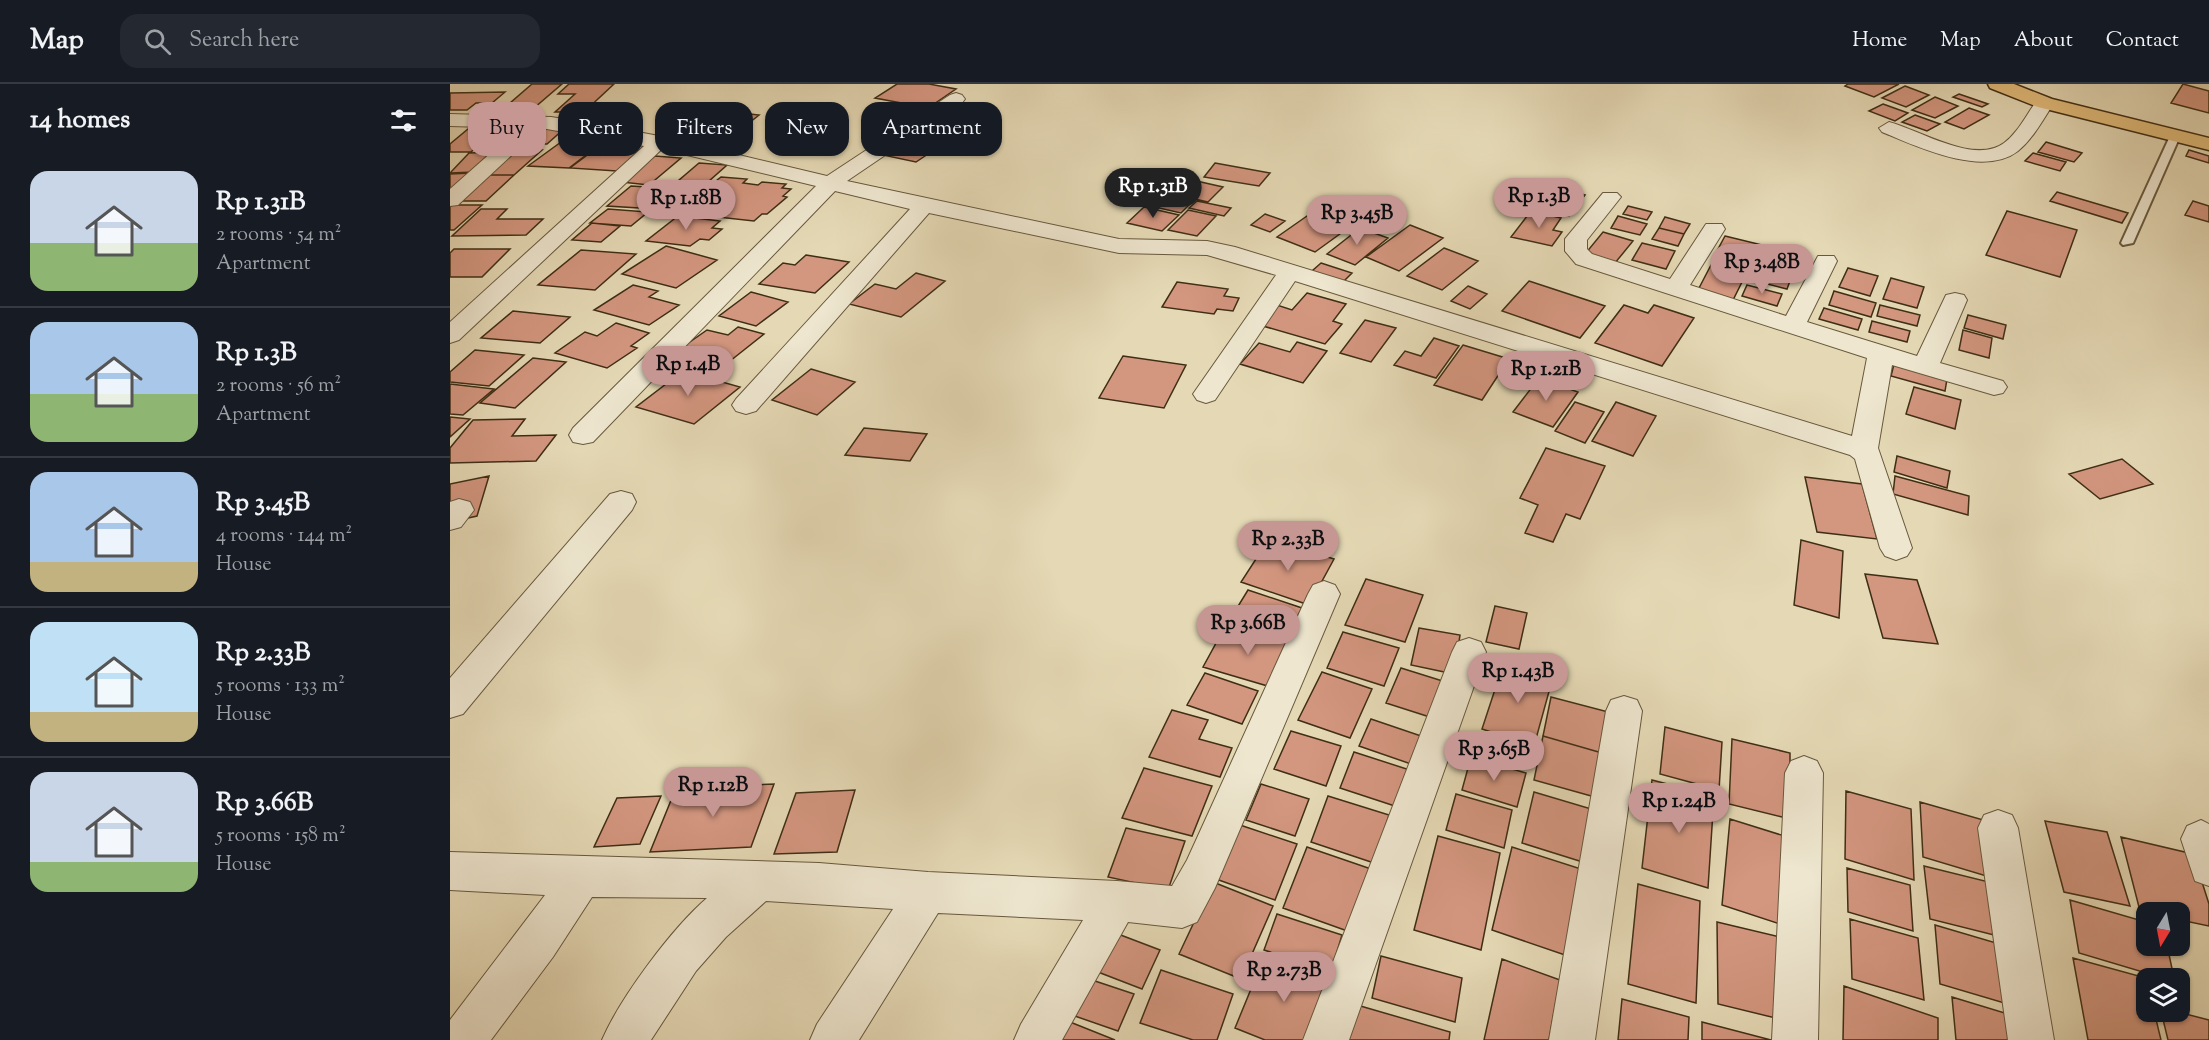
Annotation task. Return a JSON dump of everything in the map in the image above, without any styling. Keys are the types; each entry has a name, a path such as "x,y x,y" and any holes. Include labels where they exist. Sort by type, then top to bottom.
{"highway":[{"path":"1997,84 2045,102 2193,140"},
{"path":"2032,84 2193,140"}],"street":[{"path":"584,435 831,183 956,99"},
{"path":"1889,128 1957,152 2000,153 2011,148 2045,102"},
{"path":"450,139 461,121"},
{"path":"546,124 590,129 655,141"},
{"path":"450,335 655,146"},
{"path":"450,200 499,156"},
{"path":"718,156 924,206 1119,246 1217,250 1863,450 1868,455 1896,548"},
{"path":"1610,197 1576,238 1576,251 1590,261 1881,354 1994,387"},
{"path":"746,405 924,206"},
{"path":"1676,288 1714,229"},
{"path":"1793,326 1826,261"},
{"path":"1206,394 1289,273"},
{"path":"1925,367 1954,300"},
{"path":"1863,450 1881,354"},
{"path":"450,703 621,502"},
{"path":"450,871 819,883 928,892 1117,901 1179,909 1188,903 1324,594"},
{"path":"1326,1040 1469,652"},
{"path":"1572,1040 1624,711"},
{"path":"1795,1040 1804,773"},
{"path":"1998,828 2031,1040"},
{"path":"463,1040 538,942 581,877"},
{"path":"625,1040 681,956 711,922 757,882"},
{"path":"833,1040 928,892"},
{"path":"1037,1040 1117,901"}],"lane":[{"path":"2127,243 2193,140"}],"building":[{"path":"532,84 562,84 541,102 511,102"},
{"path":"569,84 614,84 595,102 566,102 575,94 558,94"},
{"path":"897,84 929,84 956,89 937,102 896,102 875,98"},
{"path":"1848,84 1899,84 1874,97 1845,86"},
{"path":"2183,84 2209,91 2209,113 2171,103"},
{"path":"1905,86 1929,95 1906,107 1882,98"},
{"path":"505,92 493,102 468,102 467,110 450,110 450,93"},
{"path":"1959,94 1988,104 1982,107 1953,97"},
{"path":"1935,97 1958,106 1935,118 1912,110"},
{"path":"1883,104 1908,113 1895,121 1869,111"},
{"path":"1969,108 1989,115 1964,129 1945,122"},
{"path":"1915,115 1940,124 1927,131 1902,122"},
{"path":"546,128 558,128 558,134 547,144"},
{"path":"468,129 468,152 450,152 450,144"},
{"path":"2046,142 2082,153 2074,162 2038,152"},
{"path":"558,144 558,156 585,156 569,168 528,166 542,156 546,156 546,153"},
{"path":"2189,150 2209,156 2209,163 2186,156"},
{"path":"2033,153 2066,162 2060,171 2025,161"},
{"path":"468,154 468,156 492,156 475,172 450,173"},
{"path":"506,156 535,156 514,175 484,175"},
{"path":"586,156 635,156 617,171 570,168"},
{"path":"655,156 681,158 649,185 621,182"},
{"path":"888,156 925,156 916,162"},
{"path":"699,163 727,165 700,189 671,187"},
{"path":"1215,163 1270,173 1259,186 1204,177"},
{"path":"472,173 450,194 450,174"},
{"path":"484,175 514,175 486,201 455,201"},
{"path":"1170,175 1223,187 1208,202 1155,190"},
{"path":"721,177 747,179 743,183 758,185 762,182 786,184 782,188 791,189 783,196 787,197 767,214 762,214 754,221 690,214 705,201 692,200"},
{"path":"631,186 679,189 656,209 607,206"},
{"path":"1559,189 1585,195 1569,216 1543,209"},
{"path":"1160,192 1194,200 1181,213 1146,205"},
{"path":"2057,192 2128,213 2122,223 2050,201"},
{"path":"1197,201 1231,208 1224,216 1189,208"},
{"path":"2193,201 2209,206 2209,222 2185,215"},
{"path":"452,205 482,205 454,230 450,230 450,207"},
{"path":"1628,206 1652,212 1647,220 1623,214"},
{"path":"1144,207 1179,215 1162,231 1127,223"},
{"path":"481,209 507,209 497,219 543,219 526,235 452,236"},
{"path":"608,209 648,212 631,226 590,223"},
{"path":"1317,209 1355,223 1315,252 1277,237"},
{"path":"1188,210 1216,216 1197,236 1168,230"},
{"path":"1531,211 1561,218 1553,230 1562,232 1552,246 1511,237"},
{"path":"2007,211 2077,230 2060,277 1986,255"},
{"path":"1265,214 1285,221 1270,232 1251,225"},
{"path":"678,216 720,221 712,228 722,229 709,240 700,239 690,246 646,241"},
{"path":"1618,216 1647,224 1640,235 1611,228"},
{"path":"1665,217 1690,224 1684,234 1659,228"},
{"path":"592,223 620,226 601,242 572,240"},
{"path":"1410,225 1443,238 1399,271 1366,257"},
{"path":"1360,228 1388,238 1355,265 1327,254"},
{"path":"1659,228 1684,234 1678,246 1652,239"},
{"path":"1603,232 1633,241 1615,263 1585,254"},
{"path":"1725,236 1762,245 1756,259 1718,249"},
{"path":"1642,243 1675,251 1666,269 1632,260"},
{"path":"666,246 717,260 676,288 622,274"},
{"path":"1767,247 1798,254 1792,273 1761,265"},
{"path":"1444,248 1478,261 1442,290 1407,276"},
{"path":"454,249 510,249 482,277 450,277 450,253"},
{"path":"1718,249 1756,259 1750,269 1712,259"},
{"path":"581,250 636,254 595,290 538,285"},
{"path":"806,255 849,262 815,293 759,284 783,263 795,265"},
{"path":"1321,263 1352,273 1343,282 1312,271"},
{"path":"1712,263 1747,272 1733,300 1698,290"},
{"path":"1848,268 1878,276 1870,296 1839,287"},
{"path":"1757,269 1791,278 1787,289 1752,280"},
{"path":"916,273 945,281 901,317 849,304 875,284 896,289"},
{"path":"1891,278 1924,287 1917,308 1883,299"},
{"path":"1529,281 1605,306 1580,338 1502,311"},
{"path":"1177,282 1228,289 1224,296 1239,298 1233,311 1217,309 1214,314 1162,307"},
{"path":"633,285 658,291 649,297 679,305 649,325 594,310"},
{"path":"1747,285 1782,294 1777,306 1742,296"},
{"path":"1468,286 1487,294 1470,309 1451,301"},
{"path":"1834,291 1876,303 1871,317 1829,305"},
{"path":"751,292 788,302 756,326 719,316"},
{"path":"1307,293 1346,304 1333,321 1342,324 1325,344 1256,324 1274,304 1292,310"},
{"path":"1624,305 1648,313 1654,305 1694,318 1662,366 1595,343"},
{"path":"1880,305 1920,315 1917,326 1877,316"},
{"path":"1824,308 1862,319 1858,330 1819,319"},
{"path":"513,311 570,317 540,343 481,338"},
{"path":"1968,315 2006,325 2003,339 1964,328"},
{"path":"1365,320 1396,328 1371,362 1340,353"},
{"path":"1872,321 1910,331 1907,342 1869,332"},
{"path":"616,323 649,333 631,346 637,348 607,368 555,353 585,332 597,336"},
{"path":"738,327 764,334 725,365 677,351 707,330 728,335"},
{"path":"1963,330 1992,338 1989,358 1959,350"},
{"path":"1434,338 1459,346 1436,378 1394,365 1405,351 1421,356"},
{"path":"1297,342 1327,351 1303,383 1240,364 1259,343 1290,352"},
{"path":"1463,345 1509,359 1482,400 1434,385"},
{"path":"475,350 524,355 489,386 450,382 450,372"},
{"path":"1123,356 1186,365 1164,408 1099,398"},
{"path":"533,358 566,362 515,408 480,403"},
{"path":"1894,364 1947,379 1945,391 1891,376"},
{"path":"811,369 855,382 817,415 772,400"},
{"path":"683,371 740,387 694,424 636,407"},
{"path":"1539,378 1578,392 1553,427 1513,412"},
{"path":"450,384 494,389 463,415 450,414"},
{"path":"1914,387 1961,400 1955,429 1906,414"},
{"path":"1575,402 1604,412 1585,443 1555,431"},
{"path":"1616,402 1656,416 1633,456 1592,441"},
{"path":"450,417 470,419 450,437"},
{"path":"525,419 512,436 556,435 536,461 450,463 450,448 473,420"},
{"path":"864,428 927,434 910,461 845,455"},
{"path":"1546,448 1605,466 1580,519 1566,514 1553,542 1525,533 1538,505 1520,498"},
{"path":"1897,456 1950,471 1947,488 1894,472"},
{"path":"2122,459 2153,484 2100,499 2069,474"},
{"path":"489,476 477,516 450,522 450,484"},
{"path":"1895,476 1969,496 1968,515 1893,494"},
{"path":"1805,477 1862,484 1877,539 1817,532"},
{"path":"1269,539 1334,559 1309,605 1241,582"},
{"path":"1801,540 1843,551 1839,618 1794,605"},
{"path":"1865,574 1917,580 1938,644 1883,638"},
{"path":"1366,579 1423,595 1405,642 1345,625"},
{"path":"1248,590 1302,608 1288,635 1232,616"},
{"path":"1495,606 1527,613 1519,649 1486,642"},
{"path":"1226,625 1291,643 1271,687 1203,667"},
{"path":"1419,628 1460,635 1454,674 1411,665"},
{"path":"1343,632 1399,648 1384,686 1327,668"},
{"path":"1504,662 1553,677 1534,746 1482,729"},
{"path":"1401,668 1449,683 1436,719 1386,703"},
{"path":"1322,672 1372,689 1350,738 1298,720"},
{"path":"1205,673 1258,691 1242,724 1187,705"},
{"path":"1551,697 1616,714 1609,755 1543,736"},
{"path":"1172,710 1208,720 1199,739 1232,748 1220,777 1149,757"},
{"path":"1371,719 1424,737 1414,765 1359,746"},
{"path":"1665,727 1722,742 1719,790 1660,774"},
{"path":"1291,731 1341,746 1326,786 1274,769"},
{"path":"1543,736 1609,755 1602,799 1534,780"},
{"path":"1732,739 1790,753 1790,819 1729,804"},
{"path":"1354,752 1419,773 1407,810 1340,788"},
{"path":"1471,757 1526,773 1517,807 1462,790"},
{"path":"1144,768 1212,786 1192,836 1122,818"},
{"path":"1652,780 1714,796 1708,888 1642,868"},
{"path":"774,784 751,847 650,852 676,788"},
{"path":"1261,784 1309,799 1295,836 1246,820"},
{"path":"855,790 837,852 774,854 796,793"},
{"path":"1846,791 1911,809 1914,880 1845,859"},
{"path":"1534,792 1598,811 1589,864 1522,843"},
{"path":"1456,794 1512,810 1504,848 1446,830"},
{"path":"661,796 640,844 594,847 617,798"},
{"path":"1328,796 1389,815 1374,863 1311,842"},
{"path":"1920,802 1987,821 1993,878 1923,857"},
{"path":"1730,819 1794,839 1789,927 1722,905"},
{"path":"2045,821 2107,832 2130,906 2064,892"},
{"path":"1240,825 1297,844 1275,900 1216,879"},
{"path":"1126,828 1185,841 1168,890 1108,877"},
{"path":"1438,836 1500,853 1481,950 1414,930"},
{"path":"2121,837 2193,854 2209,904 2209,926 2190,922 2190,902 2138,902"},
{"path":"1307,847 1374,870 1353,933 1283,908"},
{"path":"1512,847 1581,869 1565,955 1492,930"},
{"path":"1924,866 1993,883 2002,937 1930,919"},
{"path":"1847,868 1910,885 1913,931 1848,912"},
{"path":"1213,882 1273,906 1241,979 1179,954"},
{"path":"1638,884 1700,901 1696,1003 1628,984"},
{"path":"2070,900 2136,919 2136,956 2169,956 2172,968 2136,968 2136,970 2079,953"},
{"path":"1277,914 1342,935 1331,972 1264,950"},
{"path":"1850,919 1918,938 1924,1000 1852,979"},
{"path":"1717,922 1788,939 1792,1022 1718,1004"},
{"path":"1935,925 2003,945 2011,1005 1940,984"},
{"path":"1118,934 1160,950 1142,989 1098,972"},
{"path":"1265,955 1333,982 1311,1040 1265,1040 1235,1028"},
{"path":"1381,956 1462,978 1455,1022 1372,998"},
{"path":"2073,958 2136,975 2136,1022 2157,1022 2161,1040 2088,1040"},
{"path":"1502,959 1560,980 1549,1040 1484,1040"},
{"path":"1161,970 1233,994 1217,1040 1193,1040 1140,1023"},
{"path":"1086,978 1134,994 1118,1031 1069,1014"},
{"path":"1844,986 1938,1018 1938,1040 1843,1040"},
{"path":"1952,997 2018,1017 2021,1040 1956,1040"},
{"path":"1622,999 1689,1017 1688,1040 1618,1040"},
{"path":"1357,1005 1450,1032 1449,1040 1348,1040"},
{"path":"2190,1015 2209,1020 2209,1040 2168,1040 2164,1022 2190,1022"},
{"path":"1070,1022 1115,1040 1061,1040"},
{"path":"1702,1022 1771,1040 1702,1040"}]}
